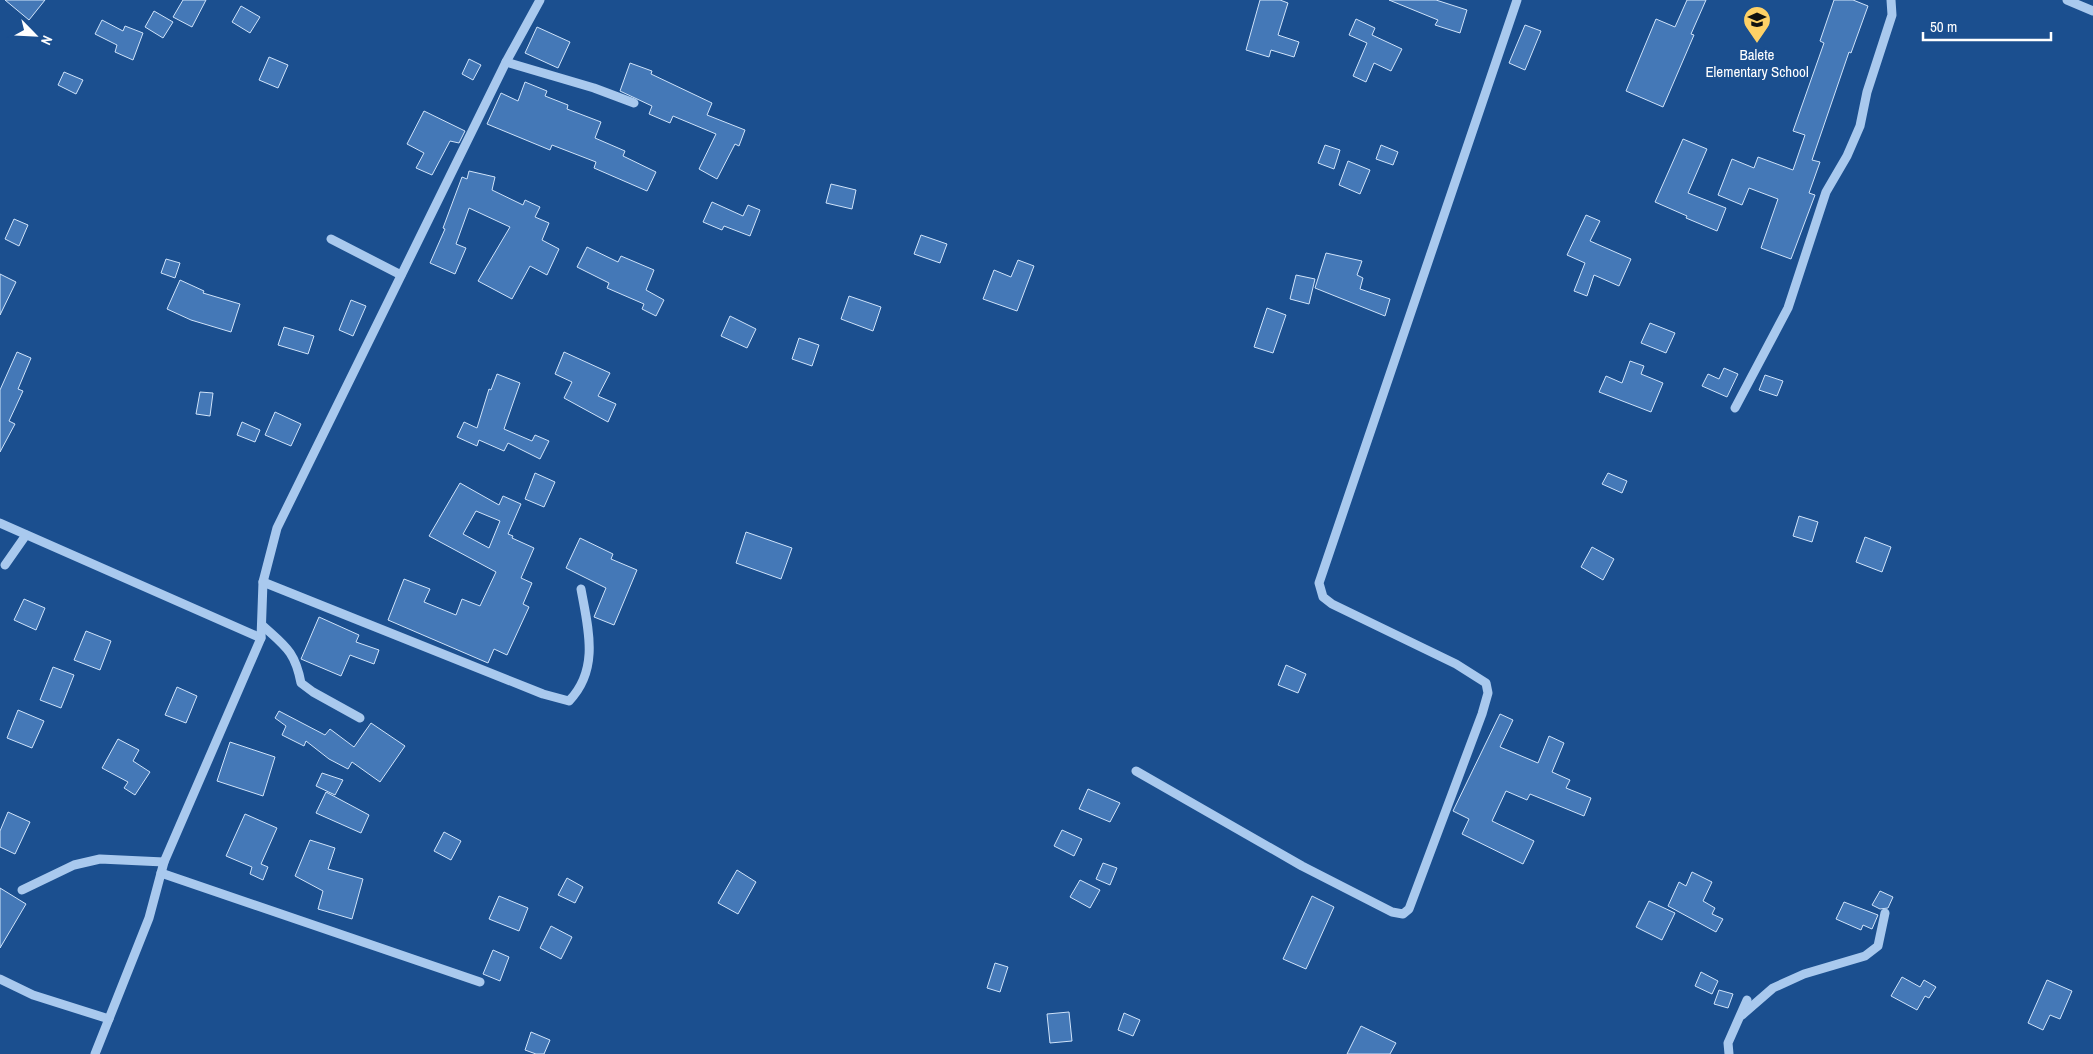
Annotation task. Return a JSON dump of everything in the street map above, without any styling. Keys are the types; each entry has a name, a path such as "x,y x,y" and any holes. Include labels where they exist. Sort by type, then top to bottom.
{"street":[{"path":"95,1054 149,918 164,862 261,638 263,582 277,528 506,62 540,0"},
{"path":"1136,771 1302,866 1392,912 1403,914 1409,909 1482,714 1488,693 1486,683 1456,664 1332,604 1323,597 1319,583 1517,0"},
{"path":"1735,408 1788,308 1826,192 1847,156 1860,126 1867,92 1892,15 1891,0"},
{"path":"2068,0 2093,11"},
{"path":"506,62 594,88 634,103"},
{"path":"332,239 401,275"},
{"path":"0,523 261,638"},
{"path":"5,565 26,535"},
{"path":"263,582 543,694 569,701 580,690 586,674 591,646 581,589"},
{"path":"262,624 287,648 297,663 301,683 313,692 360,718"},
{"path":"22,890 74,865 100,859 164,862"},
{"path":"161,873 480,982"},
{"path":"1742,1015 1773,988 1804,974 1865,956 1878,946 1885,913"},
{"path":"0,979 33,995 109,1019"},
{"path":"1729,1054 1728,1043 1748,1000"}],"building":[{"path":"5,0 45,0 29,20"},
{"path":"183,0 206,0 192,27 173,17"},
{"path":"1260,0 1280,0 1288,3 1278,35 1299,42 1294,57 1271,50 1269,57 1246,50"},
{"path":"1389,0 1436,0 1467,10 1460,33 1435,25 1438,20"},
{"path":"1687,0 1706,0 1691,34 1694,35 1663,107 1626,91 1656,19 1675,27"},
{"path":"1834,0 1853,0 1868,6 1851,53 1849,52 1812,160 1820,162 1809,193 1815,195 1791,259 1761,248 1778,199 1749,188 1742,205 1718,195 1732,159 1754,168 1758,157 1793,170 1805,135 1793,131 1824,43 1820,41"},
{"path":"241,6 260,17 250,33 232,22"},
{"path":"154,11 173,22 163,38 145,27"},
{"path":"1356,19 1375,28 1372,35 1402,49 1391,71 1374,63 1366,82 1353,76 1367,43 1349,35"},
{"path":"102,20 123,31 125,26 143,33 133,60 115,52 117,45 95,34"},
{"path":"1525,25 1541,31 1525,70 1509,63"},
{"path":"537,27 570,42 558,68 525,53"},
{"path":"269,57 288,65 278,88 259,80"},
{"path":"469,59 481,65 473,80 462,74"},
{"path":"630,63 652,71 651,74 712,103 707,115 745,130 739,146 735,144 717,179 699,169 716,134 673,116 670,123 649,114 652,106 620,91"},
{"path":"64,72 83,80 76,94 58,85"},
{"path":"525,82 547,91 545,96 568,105 567,109 601,122 595,138 625,151 623,156 656,172 647,191 594,168 596,162 552,145 550,150 487,124 501,93 518,101"},
{"path":"424,111 465,131 459,143 450,141 432,175 416,168 424,153 407,144"},
{"path":"1683,139 1707,149 1688,193 1726,208 1717,231 1655,202"},
{"path":"1325,145 1340,150 1334,169 1318,163"},
{"path":"1381,145 1398,152 1393,165 1376,159"},
{"path":"1348,161 1370,170 1360,194 1339,185"},
{"path":"469,171 495,177 492,190 523,205 525,200 540,207 535,217 549,223 542,240 559,249 547,275 530,266 512,299 478,281 510,227 469,208 456,244 466,248 455,274 430,263 445,229 443,228 462,177 467,179"},
{"path":"831,184 856,190 852,209 826,203"},
{"path":"712,202 743,216 748,205 760,210 750,236 724,226 722,230 703,222"},
{"path":"1586,215 1600,221 1590,241 1631,259 1619,286 1594,275 1587,296 1574,291 1585,263 1567,255"},
{"path":"14,219 28,225 19,246 5,239"},
{"path":"921,235 947,244 940,263 914,254"},
{"path":"587,247 618,262 621,256 654,270 646,290 664,300 656,316 642,309 644,304 607,288 609,283 577,267"},
{"path":"1326,253 1362,261 1357,275 1363,278 1360,289 1390,299 1385,316 1315,288"},
{"path":"166,259 180,263 175,278 161,273"},
{"path":"1018,260 1034,266 1017,311 983,299 994,270 1011,277"},
{"path":"0,274 16,282 0,315"},
{"path":"1296,275 1315,279 1309,304 1290,299"},
{"path":"180,280 204,291 203,293 240,304 231,332 191,320 167,309"},
{"path":"849,296 881,307 873,331 841,319"},
{"path":"351,300 366,306 353,336 339,330"},
{"path":"1267,308 1286,315 1273,353 1254,347"},
{"path":"730,316 756,329 747,348 721,336"},
{"path":"1650,323 1675,333 1666,353 1641,343"},
{"path":"284,327 314,336 308,354 278,345"},
{"path":"799,338 819,345 812,366 792,359"},
{"path":"17,352 31,358 18,389 23,391 9,421 15,424 0,452 0,390"},
{"path":"564,352 610,373 598,396 616,404 608,422 564,398 572,382 555,374"},
{"path":"1630,361 1644,366 1641,374 1663,383 1651,412 1599,392 1606,376 1622,383"},
{"path":"1724,368 1738,374 1727,397 1702,386 1708,374 1719,379"},
{"path":"497,374 520,383 504,429 532,441 535,435 549,441 540,459 508,443 504,451 479,440 477,446 457,437 464,422 477,428 489,389 491,390"},
{"path":"1765,375 1783,381 1777,396 1759,390"},
{"path":"200,392 213,393 210,416 196,414"},
{"path":"275,412 301,424 291,446 265,435"},
{"path":"242,422 260,430 255,442 237,435"},
{"path":"535,473 555,482 544,507 525,499"},
{"path":"1608,473 1627,481 1622,493 1602,484"},
{"path":"460,483 499,505 503,496 521,504 508,534 513,536 512,538 534,548 521,578 532,583 523,604 529,607 507,655 494,649 488,663 388,620 404,579 430,589 424,602 456,615 462,599 480,606 496,572 429,536","holes":["476,511 500,521 489,548 463,534"]},
{"path":"1799,516 1818,522 1812,542 1793,536"},
{"path":"746,532 792,548 781,579 736,563"},
{"path":"1865,537 1891,547 1882,572 1856,562"},
{"path":"580,538 613,554 611,559 637,570 614,625 594,617 606,588 566,568"},
{"path":"1592,547 1614,559 1603,580 1581,567"},
{"path":"24,599 45,608 36,630 14,620"},
{"path":"319,617 359,635 356,642 379,650 374,664 350,655 341,676 301,659"},
{"path":"86,631 111,641 100,670 74,660"},
{"path":"1286,665 1306,674 1298,693 1278,685"},
{"path":"53,667 74,675 61,708 40,700"},
{"path":"177,687 197,696 186,723 165,715"},
{"path":"18,710 44,721 32,748 7,738"},
{"path":"279,711 325,735 330,729 354,747 371,723 405,746 380,782 352,762 348,769 329,759 306,741 304,746 282,735 286,726 275,718"},
{"path":"1500,714 1513,720 1500,747 1538,763 1549,736 1564,743 1552,772 1570,780 1566,788 1591,798 1584,816 1530,794 1527,800 1506,791 1492,821 1534,841 1523,864 1462,834 1469,819 1453,811"},
{"path":"118,739 139,750 133,761 150,772 135,795 124,788 128,782 102,768"},
{"path":"230,742 275,757 263,796 217,781"},
{"path":"322,773 343,780 335,795 316,786"},
{"path":"1088,789 1120,803 1110,822 1079,809"},
{"path":"326,792 369,815 361,833 316,813"},
{"path":"8,812 30,822 15,854 0,847 0,831"},
{"path":"245,814 277,828 261,864 268,867 263,880 250,874 252,867 226,856"},
{"path":"1062,830 1082,839 1074,856 1054,846"},
{"path":"444,832 461,841 451,860 434,851"},
{"path":"310,840 335,848 328,869 363,879 352,919 318,909 323,891 295,876"},
{"path":"1103,863 1117,868 1110,885 1096,879"},
{"path":"737,870 756,882 738,914 718,903"},
{"path":"1692,872 1712,882 1703,901 1715,908 1712,914 1723,919 1716,932 1668,906 1679,882 1686,886"},
{"path":"567,878 583,887 575,903 558,895"},
{"path":"1080,880 1100,890 1090,908 1070,897"},
{"path":"0,888 26,904 0,948"},
{"path":"1880,891 1893,897 1888,908 1880,909 1872,905"},
{"path":"499,896 528,908 519,931 489,919"},
{"path":"1312,896 1334,907 1306,969 1283,959"},
{"path":"1649,901 1675,913 1662,940 1636,927"},
{"path":"1844,902 1878,915 1872,929 1863,925 1861,930 1836,919"},
{"path":"551,926 572,937 561,959 540,948"},
{"path":"493,950 509,957 500,981 483,974"},
{"path":"995,963 1008,967 1000,992 987,988"},
{"path":"1701,972 1718,981 1712,994 1695,986"},
{"path":"1902,977 1920,987 1924,980 1936,987 1929,998 1925,996 1917,1010 1891,996"},
{"path":"2047,980 2072,991 2060,1019 2050,1015 2043,1030 2028,1023"},
{"path":"1719,990 1733,994 1728,1008 1714,1004"},
{"path":"1069,1012 1072,1041 1050,1043 1047,1014"},
{"path":"1124,1013 1140,1020 1133,1036 1118,1030"},
{"path":"1361,1026 1396,1043 1390,1054 1347,1054"},
{"path":"531,1032 550,1040 544,1054 536,1054 525,1050"}],"place":[{"name":"Balete Elementary School","path":"1757,44"}]}
